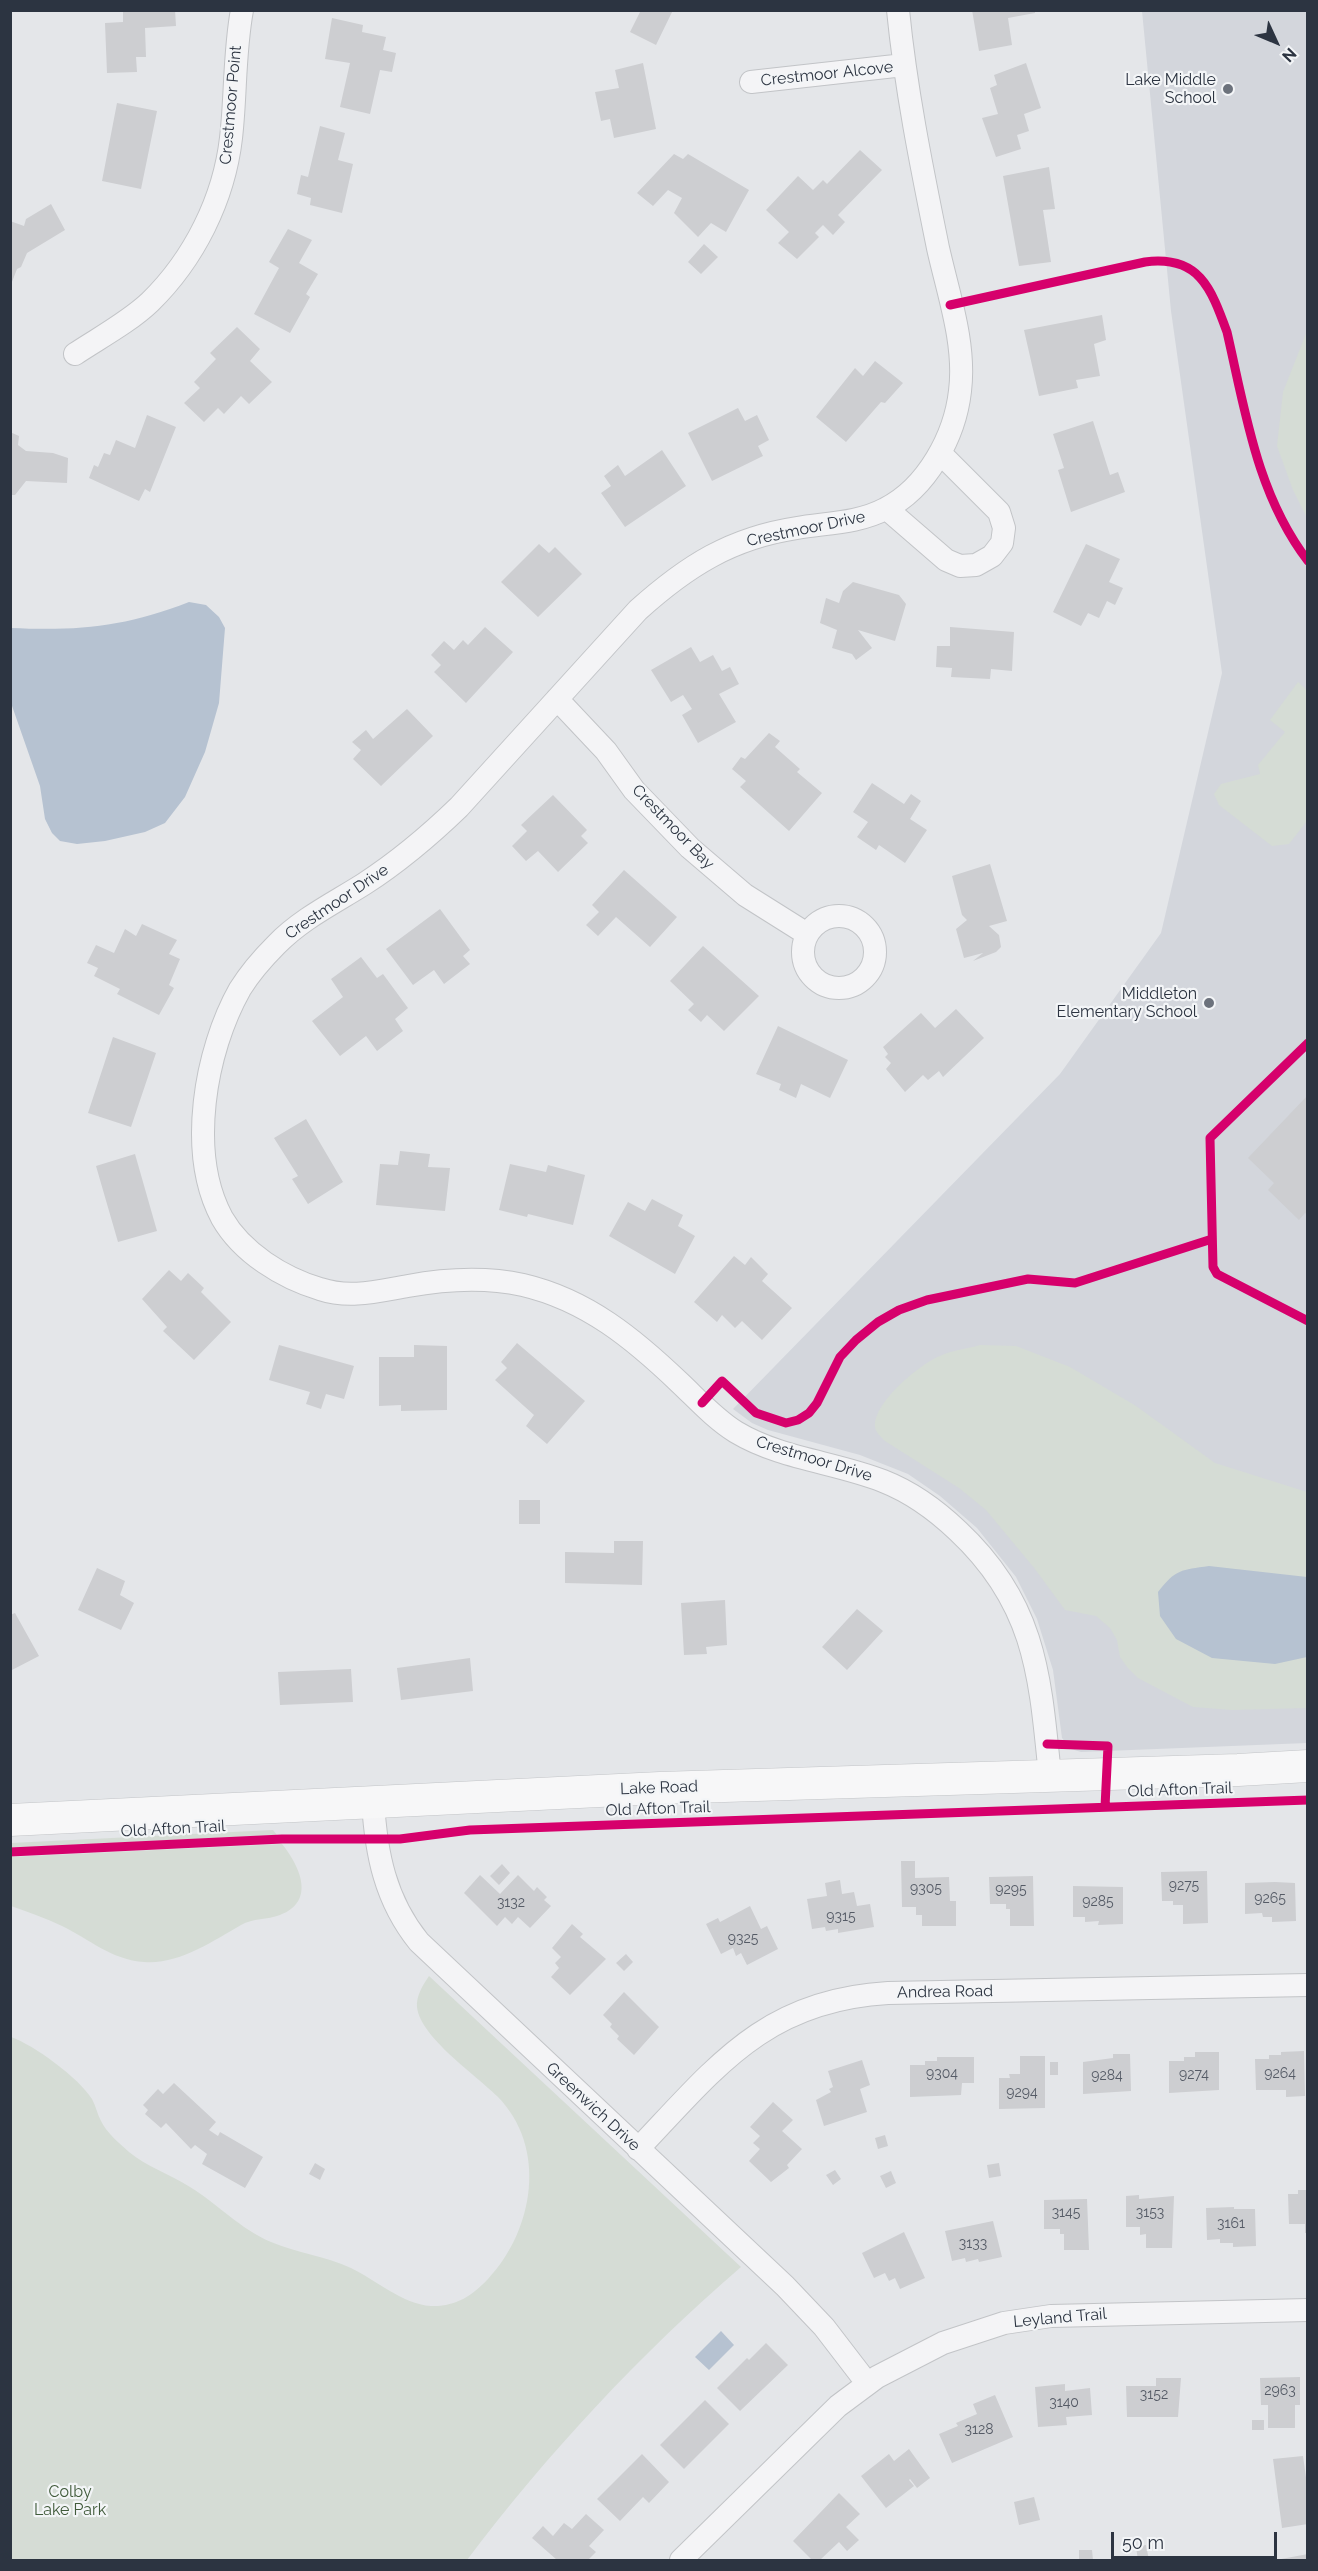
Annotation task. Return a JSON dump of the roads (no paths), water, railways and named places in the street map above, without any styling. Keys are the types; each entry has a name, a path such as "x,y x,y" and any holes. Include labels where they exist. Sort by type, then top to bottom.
{"street":[{"name":"Crestmoor Point","path":"75,354 148,304 191,252 205,225 226,168 231,138 235,56 242,10"},
{"name":"Crestmoor Drive","path":"898,10 903,65 914,133 961,359 958,404 941,454 926,475 887,509 866,516 755,537 695,564 638,610 459,807 431,834 402,858 295,928 266,955 241,987 216,1049 204,1119 204,1156 210,1188 223,1220 245,1247 272,1268 299,1282 325,1291 351,1295 434,1282 482,1280 520,1285 555,1294 587,1309 618,1328 645,1349 732,1430 758,1444 884,1481 914,1496 945,1518 992,1568 1025,1625 1041,1689 1050,1776"},
{"name":"Crestmoor Alcove","path":"750,82 903,65"},
{"path":"887,509 946,560 960,566 976,565 992,556 1002,543 1004,528 999,512 941,454"},
{"name":"Crestmoor Bay","path":"557,699 606,751 647,804 690,848 745,894 807,934"},
{"name":"Lake Road","path":"10,1820 660,1788 1308,1766"},
{"name":"Greenwich Drive","path":"373,1802 376,1839 383,1875 394,1904 410,1931 440,1965 801,2302 824,2327 867,2383"},
{"name":"Andrea Road","path":"638,2149 710,2073 748,2040 782,2018 836,2000 888,1993 1308,1985"},
{"name":"Leyland Trail","path":"681,2560 826,2417 867,2383 902,2362 943,2343 989,2327 1021,2320 1092,2314 1308,2310"}],"water":[{"path":"189,602 206,605 219,617 225,628 219,703 205,752 185,797 165,823 145,832 105,841 77,844 60,841 52,833 45,819 40,786 11,703 11,628 58,629 102,626 144,617"},
{"path":"1209,1566 1307,1577 1307,1657 1275,1664 1212,1658 1176,1639 1160,1616 1158,1592 1180,1572"},
{"path":"721,2331 734,2345 709,2370 695,2357"}],"place":[{"name":"Lake Middle School","path":"1228,89"},
{"name":"Middleton Elementary School","path":"1209,1003"}],"park label":[{"name":"Colby Lake Park","path":"70,2501"}]}
